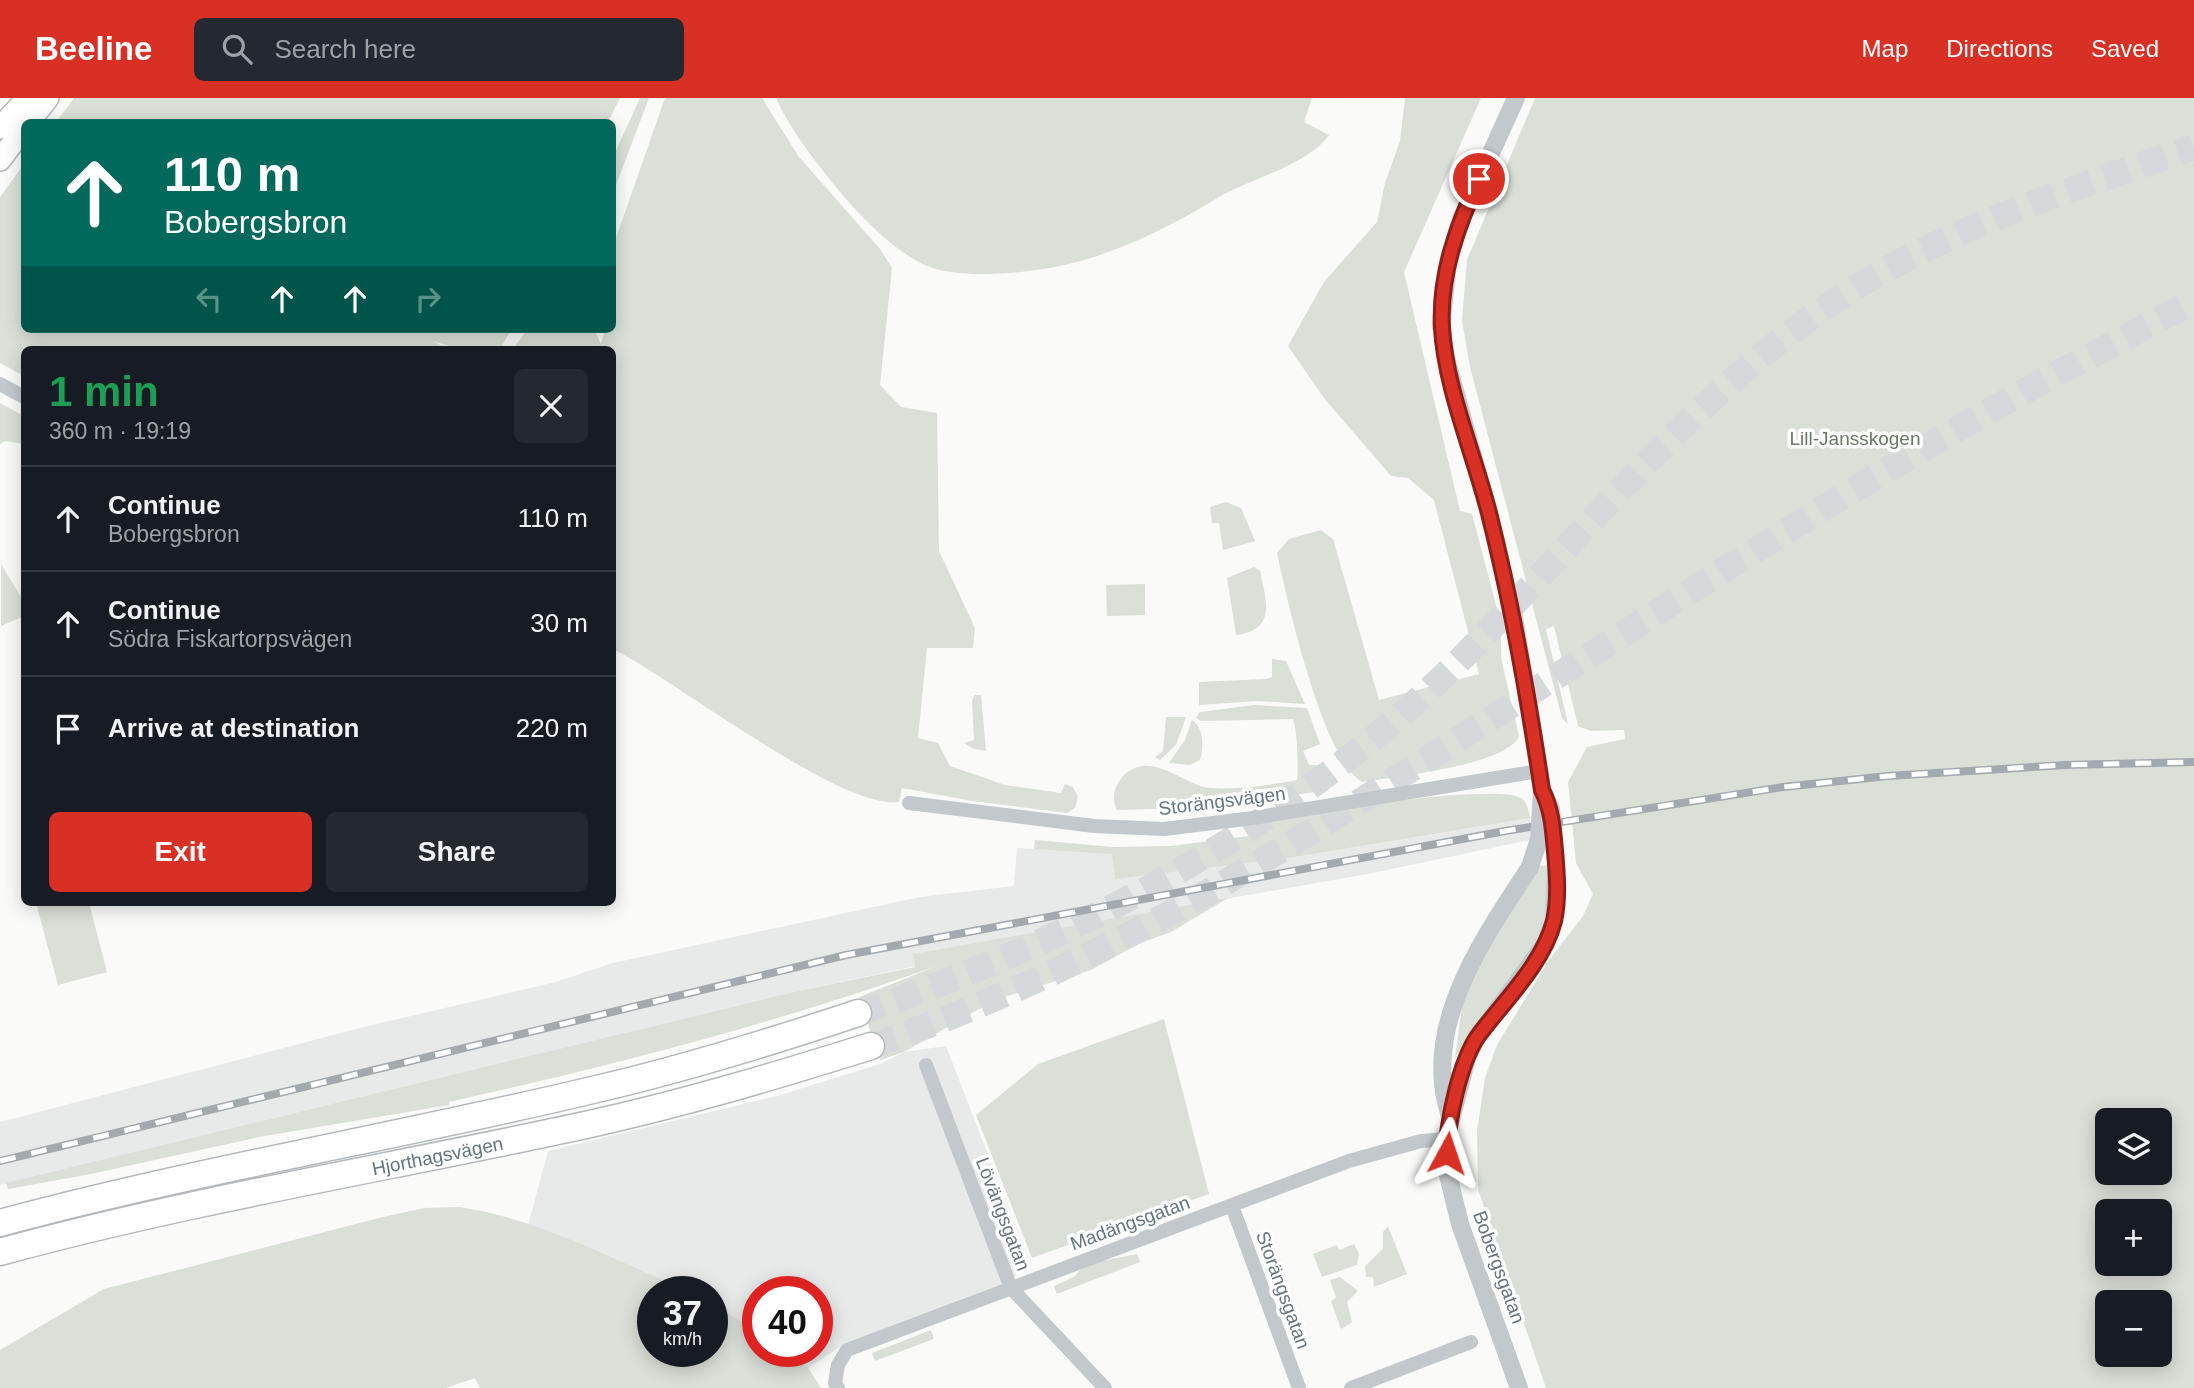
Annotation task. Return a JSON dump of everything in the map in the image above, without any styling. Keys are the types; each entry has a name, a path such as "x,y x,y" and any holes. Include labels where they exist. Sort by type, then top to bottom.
{"highway":[{"name":"Hjorthagsvägen","path":"1,1222 215,1171 585,1092 737,1052 858,1013"},
{"name":"Hjorthagsvägen","path":"2,1252 217,1201 591,1124 748,1084 871,1046"}],"main road":[{"path":"0,128 27,98"},
{"path":"31,119 48,98"},
{"path":"0,160 21,132"}],"street":[{"path":"1516,98 1461,219 1448,262 1441,326 1447,362 1489,514 1515,623 1541,781"},
{"path":"0,384 21,395"},
{"name":"Storängsvägen","path":"909,803 1094,826 1164,829 1541,781"},
{"name":"Bobergsgatan","path":"1519,1388 1460,1224 1447,1171 1447,1139 1450,1117 1467,1058 1476,1039 1545,944 1554,920 1556,864 1551,809 1541,781"},
{"name":"Bobergsgatan","path":"1450,1117 1445,1097 1444,1058 1455,1000 1468,965 1530,867 1539,839 1541,781"},
{"name":"Lövängsgatan","path":"926,1065 1012,1288 1105,1388"},
{"name":"Madängsgatan","path":"838,1388 835,1383 838,1365 848,1350 1349,1161 1421,1141 1447,1139"},
{"name":"Storängsgatan","path":"1232,1206 1299,1388"},
{"path":"1351,1388 1471,1342"}],"shaded area":[{"path":"1530,818 1530,840 1373,873 914,954 916,966 794,992 0,1185 0,1122 364,1027 556,982 613,963 920,897 1014,886 1017,848 1113,853 1115,878 1289,858"},
{"path":"946,1046 1031,1266 999,1287 833,1351 833,1276 742,1276 742,1322 728,1313 728,1276 651,1276 528,1225 548,1151 777,1096 880,1064 904,1052"}],"green space":[{"path":"74,98 620,98 610,119 58,119"},
{"path":"640,98 649,98 616,185 616,150"},
{"path":"665,98 762,98 799,157 880,249 892,268 880,385 901,407 937,413 939,551 975,628 973,648 927,648 918,738 938,743 950,766 1005,785 1061,793 1065,784 1073,787 1078,797 1075,808 1067,813 972,801 902,788 899,802 872,799 838,786 799,765 616,651 616,346 515,346 525,333 596,333 601,344 604,333 616,333 616,238"},
{"path":"776,98 1312,98 1304,122 1329,135 1308,155 1294,163 1232,190 1164,228 1110,252 1082,261 1022,272 966,274 927,266 877,231 844,197 810,154"},
{"path":"1405,98 1481,98 1404,272 1460,511 1472,514 1501,624 1501,658 1519,736 1510,746 1473,762 1362,782 1348,767 1334,743 1298,640 1277,553 1289,539 1321,530 1333,539 1379,700 1479,674 1434,500 1408,478 1391,476 1324,398 1288,346 1324,282 1377,222 1385,183 1400,141"},
{"name":"Lill-Jansskogen","path":"1535,98 2194,98 2194,1388 1546,1388 1478,1189 1477,1131 1485,1078 1497,1045 1549,960 1583,916 1593,894 1576,863 1568,782 1587,747 1625,739 1624,730 1591,731 1578,726 1554,626 1546,629 1568,724 1562,718 1470,367 1462,320 1467,260"},
{"path":"21,168 21,333 510,333 501,346 449,346 433,341 442,346 21,346 21,374 0,363 0,197"},
{"path":"0,403 21,414 21,444 5,441 0,444"},
{"path":"1226,502 1241,508 1255,541 1223,550 1219,523 1212,523 1210,507"},
{"path":"1,564 21,597 21,617 1,626"},
{"path":"1254,567 1260,571 1266,612 1258,627 1236,635 1227,578"},
{"path":"1145,584 1145,615 1107,616 1106,585"},
{"path":"1272,659 1286,661 1305,704 1258,701 1199,705 1199,682 1266,679 1272,677"},
{"path":"975,695 981,695 986,751 974,749 964,743 974,740 972,701"},
{"path":"1254,705 1307,708 1320,744 1303,751 1309,765 1323,765 1319,770 1322,780 1328,780 1325,787 1314,792 1222,807 1117,810 1114,796 1119,782 1129,771 1143,766 1160,768 1209,788 1242,788 1297,780 1296,730 1293,719 1201,721 1196,718 1200,712"},
{"path":"1166,717 1186,717 1176,745 1160,760 1155,757 1163,751"},
{"path":"1192,720 1199,728 1202,738 1200,760 1190,765 1169,763 1185,740"},
{"path":"1503,794 1523,799 1530,818 1289,858 1115,879 1112,854 1034,849 1035,840 1113,847 1171,846 1257,835 1260,824 1350,808 1444,796"},
{"path":"1563,864 1561,892 1553,918 1540,943 1455,1058 1463,999 1479,960 1538,866"},
{"path":"1228,898 1171,932 1140,943 1091,970 995,1000 904,1052 880,1060 859,997 937,966 756,1024 634,1058 449,1102 449,1105 259,1137 91,1174 8,1189 6,1183 794,992 915,967 913,954"},
{"path":"37,906 90,906 107,972 58,985"},
{"path":"1164,1019 1209,1194 1032,1258 976,1115 1038,1064"},
{"path":"460,1207 519,1221 653,1276 637,1276 637,1367 728,1367 728,1313 742,1322 742,1367 807,1367 821,1388 480,1388 475,1378 446,1388 0,1388 0,1350 104,1289 424,1208"},
{"path":"1388,1226 1407,1274 1374,1287 1373,1277 1366,1277 1365,1266 1383,1249 1383,1232"},
{"path":"1354,1244 1359,1254 1357,1265 1322,1277 1313,1254 1337,1245 1339,1250"},
{"path":"1137,1254 1140,1262 1057,1294 1054,1286 1074,1277 1086,1264"},
{"path":"1340,1277 1358,1291 1347,1302 1352,1322 1341,1329 1331,1301 1336,1298 1330,1280"},
{"path":"931,1330 934,1339 875,1361 872,1353"}],"tunnel":[{"path":"858,1013 940,984 1102,912 1181,870 1330,773 1398,717 1462,658 1646,463 1694,416 1743,371 1795,329 1850,291 1932,246 1975,227 2018,209 2194,147"},
{"path":"871,1046 966,1010 1057,970 1231,879 1316,829 1863,484 2013,398 2194,301"}],"railway":[{"path":"0,1161 846,955 1505,831 1783,787 1888,776 2065,765 2194,762"}],"route":[{"path":"1447,1153 1450,1117 1467,1058 1476,1039 1545,944 1554,920 1557,896 1551,809 1542,790 1515,623 1489,514 1447,362 1441,326 1448,262 1461,219 1479,179"}]}
